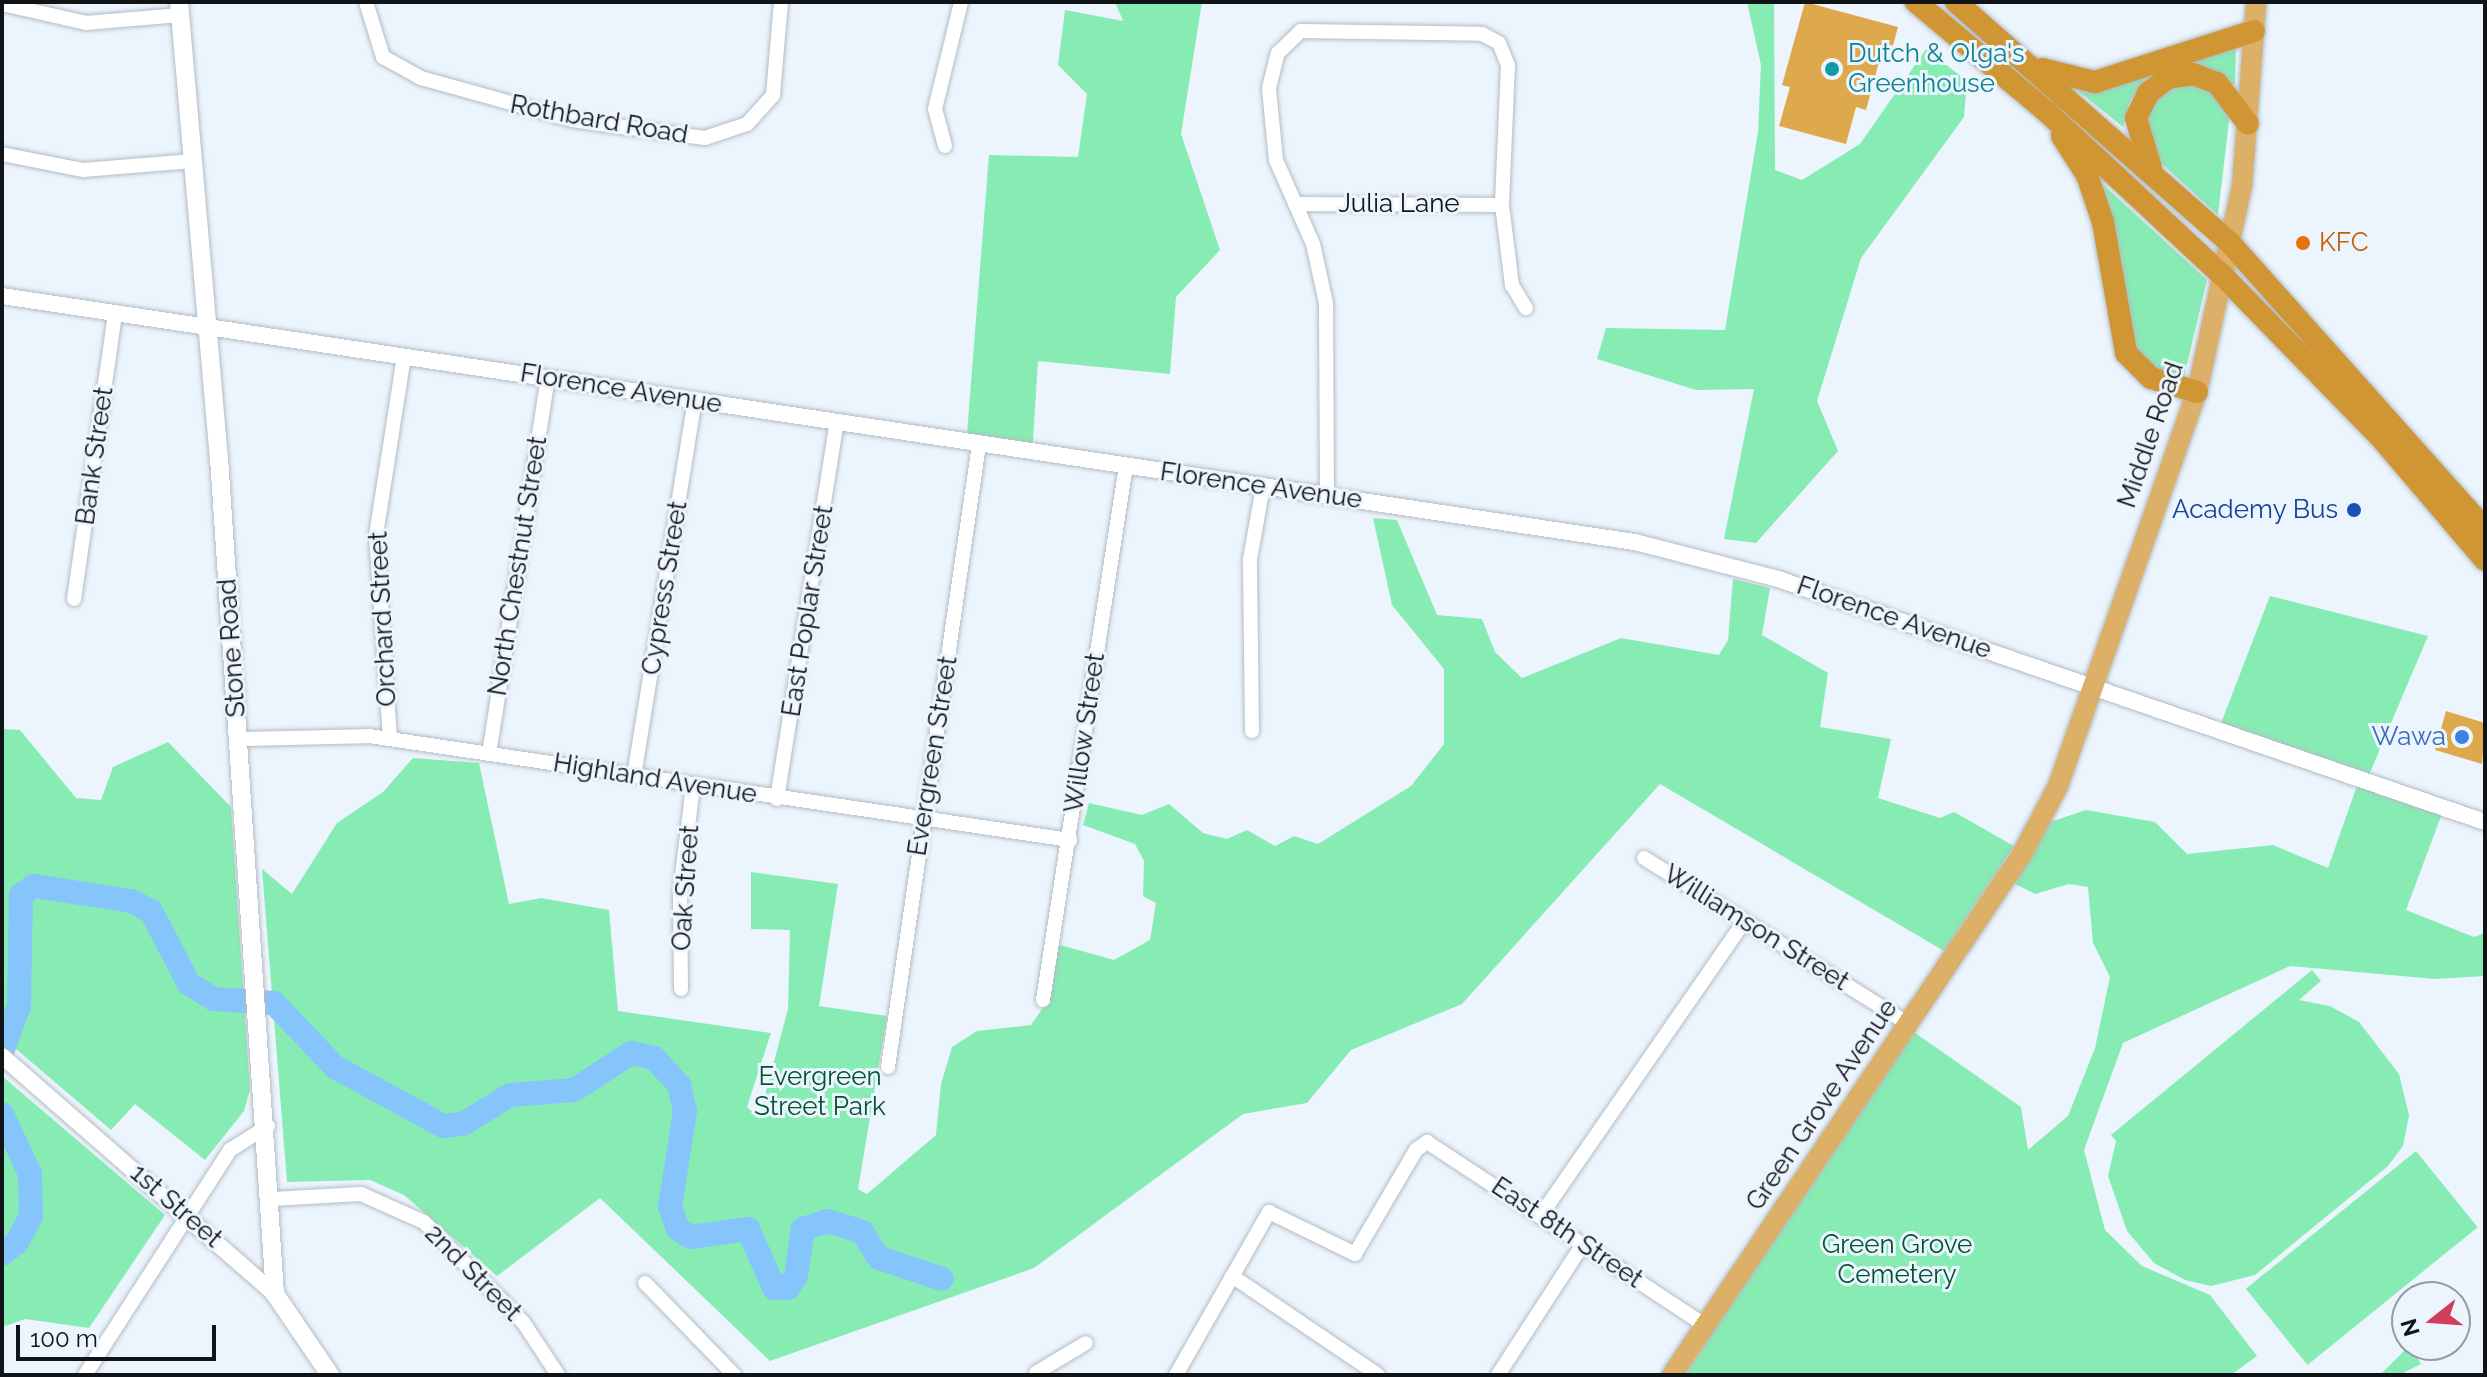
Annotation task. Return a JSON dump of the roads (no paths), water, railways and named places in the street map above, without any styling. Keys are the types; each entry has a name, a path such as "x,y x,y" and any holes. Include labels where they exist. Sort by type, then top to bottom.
{"highway":[{"path":"1916,2 2046,111 2225,278 2383,440 2485,560"},
{"path":"1956,2 2230,243 2485,529"},
{"path":"2030,64 2095,82 2254,31"},
{"path":"2155,177 2136,118 2148,93 2168,78 2193,74 2217,83 2248,124"},
{"path":"2046,111 2087,175 2103,222 2126,353 2151,378 2197,392"}],"main road":[{"name":"Middle Road","path":"2015,864 2058,786 2197,392 2225,278 2248,124 2256,2"},
{"name":"Stone Road","path":"180,9 208,324 258,977 275,1294"},
{"name":"Green Grove Avenue","path":"1672,1375 2015,864"},
{"name":"1st Street","path":"275,1294 330,1375"}],"street":[{"name":"Rothbard Road","path":"366,2 383,57 421,78 572,120 705,138 747,124 773,95 781,2"},
{"path":"945,146 935,109 961,2"},
{"path":"2,4 86,23 180,9"},
{"path":"1327,496 1326,303 1313,244 1276,160 1269,88 1278,53 1301,31 1482,34 1499,43 1508,65 1502,205 1512,285 1526,308"},
{"path":"2,154 83,170 193,161"},
{"name":"Julia Lane","path":"1295,204 1502,205"},
{"name":"Florence Avenue","path":"2,296 208,324 979,445 1327,496 1718,560 2485,822"},
{"name":"Bank Street","path":"74,599 115,313"},
{"name":"Orchard Street","path":"390,739 376,535 404,356"},
{"name":"North Chestnut Street","path":"489,754 548,378"},
{"name":"Cypress Street","path":"634,776 695,400"},
{"name":"East Poplar Street","path":"777,799 837,422"},
{"name":"Evergreen Street","path":"888,1067 979,445"},
{"name":"Willow Street","path":"1043,1000 1126,466"},
{"path":"1252,731 1250,559 1263,487"},
{"name":"Highland Avenue","path":"239,739 390,739 923,821 1070,840"},
{"name":"Oak Street","path":"681,989 680,893 693,786"},
{"name":"Williamson Street","path":"1644,858 1907,1023"},
{"path":"1541,1215 1744,922"},
{"name":"1st Street","path":"2,1056 186,1213 275,1294"},
{"path":"85,1375 186,1213 230,1150 268,1126"},
{"name":"East 8th Street","path":"1232,1276 1268,1208 1355,1254 1416,1150 1427,1142 1706,1326"},
{"name":"2nd Street","path":"272,1199 361,1194 424,1222 523,1322 558,1375"},
{"path":"1498,1375 1583,1244"},
{"path":"1176,1375 1232,1276 1378,1375"},
{"path":"645,1283 734,1375"},
{"path":"1035,1374 1086,1343"}],"waterway":[{"path":"2,1052 19,1006 21,895 34,886 131,901 151,911 189,984 214,999 274,1003 335,1067 443,1126 463,1124 510,1095 574,1090 631,1053 654,1058 679,1085 685,1111 670,1207 678,1229 691,1237 748,1229 774,1288 788,1288 796,1276 803,1229 827,1221 862,1232 879,1258 942,1279"},
{"path":"2,1114 30,1174 31,1216 17,1242 2,1254"}],"place":[{"name":"Dutch & Olga's Greenhouse","path":"1832,69"},
{"name":"KFC","path":"2303,243"},
{"name":"Academy Bus","path":"2354,510"},
{"name":"Wawa","path":"2462,737"}],"park label":[{"name":"Evergreen Street Park","path":"820,1092"},
{"name":"Green Grove Cemetery","path":"1897,1260"}]}
